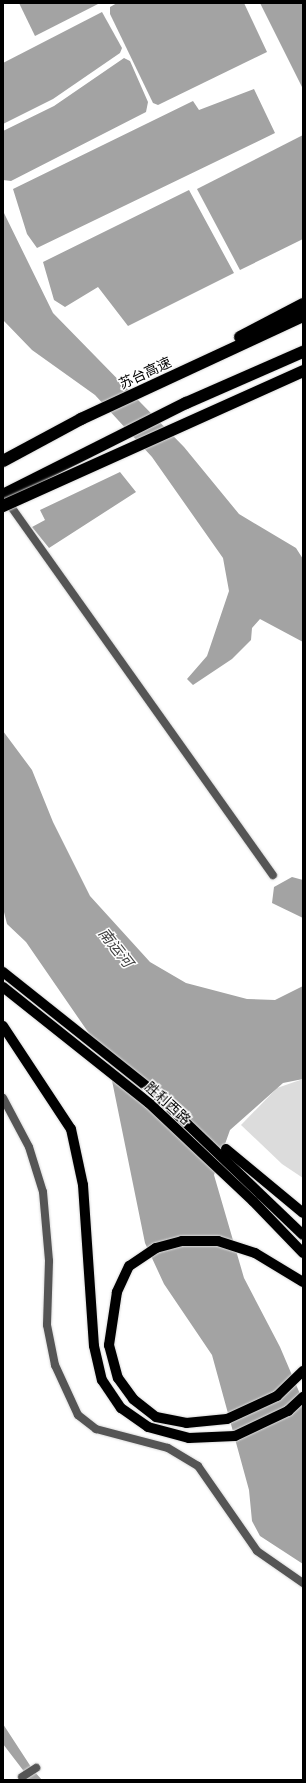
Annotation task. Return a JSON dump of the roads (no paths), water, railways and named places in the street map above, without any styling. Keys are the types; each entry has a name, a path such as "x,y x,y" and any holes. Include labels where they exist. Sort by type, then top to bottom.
{"highway":[{"path":"81,419 303,304"},
{"name":"苏台高速","path":"3,461 81,419 303,316"},
{"path":"3,495 186,403 303,352"},
{"path":"3,506 303,372"}],"main road":[{"name":"胜利西路","path":"3,972 156,1093 303,1235"},
{"name":"胜利西路","path":"3,987 149,1103 253,1201 303,1254"},
{"path":"3,1026 71,1129 83,1185 90,1308 102,1380 121,1408 148,1427 189,1438 235,1436 288,1411 303,1397"},
{"path":"156,1093 303,1213"},
{"path":"303,1282 255,1252 218,1241 182,1241 156,1248 130,1266 111,1316 109,1345 118,1378 134,1399 156,1417 186,1423 227,1419 277,1396 303,1371"}],"street":[{"path":"3,495 273,875"},
{"path":"3,1098 29,1147 43,1192 49,1261 47,1325 55,1365 78,1415 96,1429 168,1448 198,1466 257,1551 303,1583"},
{"path":"22,1777 36,1768"}],"water":[{"path":"19,3 100,3 35,36"},
{"path":"117,3 244,3 267,52 158,105 153,103 110,14 110,7"},
{"path":"260,3 303,3 303,89"},
{"path":"102,12 122,48 120,53 53,99 3,124 3,63"},
{"path":"124,58 130,61 148,102 146,112 11,181 3,180 3,131 54,106"},
{"path":"254,89 275,133 37,248 27,234 13,189 193,101 199,110"},
{"path":"303,135 303,239 240,270 197,189"},
{"path":"189,190 234,273 128,326 98,287 65,307 54,300 43,262"},
{"path":"3,211 53,313 184,447 239,514 296,548 303,559 303,642 260,619 252,628 251,640 232,659 193,685 187,679 207,656 229,591 223,558 152,457 95,395 32,350 3,320"},
{"path":"120,472 136,492 49,548 32,527 45,520 40,510"},
{"name":"南运河","path":"3,731 32,770 53,822 90,896 150,962 186,983 247,999 275,1000 303,986 303,1079 283,1083 230,1130 214,1175 244,1278 280,1347 303,1401 303,1564 260,1536 252,1521 249,1490 212,1355 164,1284 145,1243 108,1061 26,942 7,924 3,908"},
{"path":"292,877 303,880 303,918 272,903 274,887"},
{"path":"3,1724 33,1770 42,1780 27,1780 26,1774 3,1744"}]}
